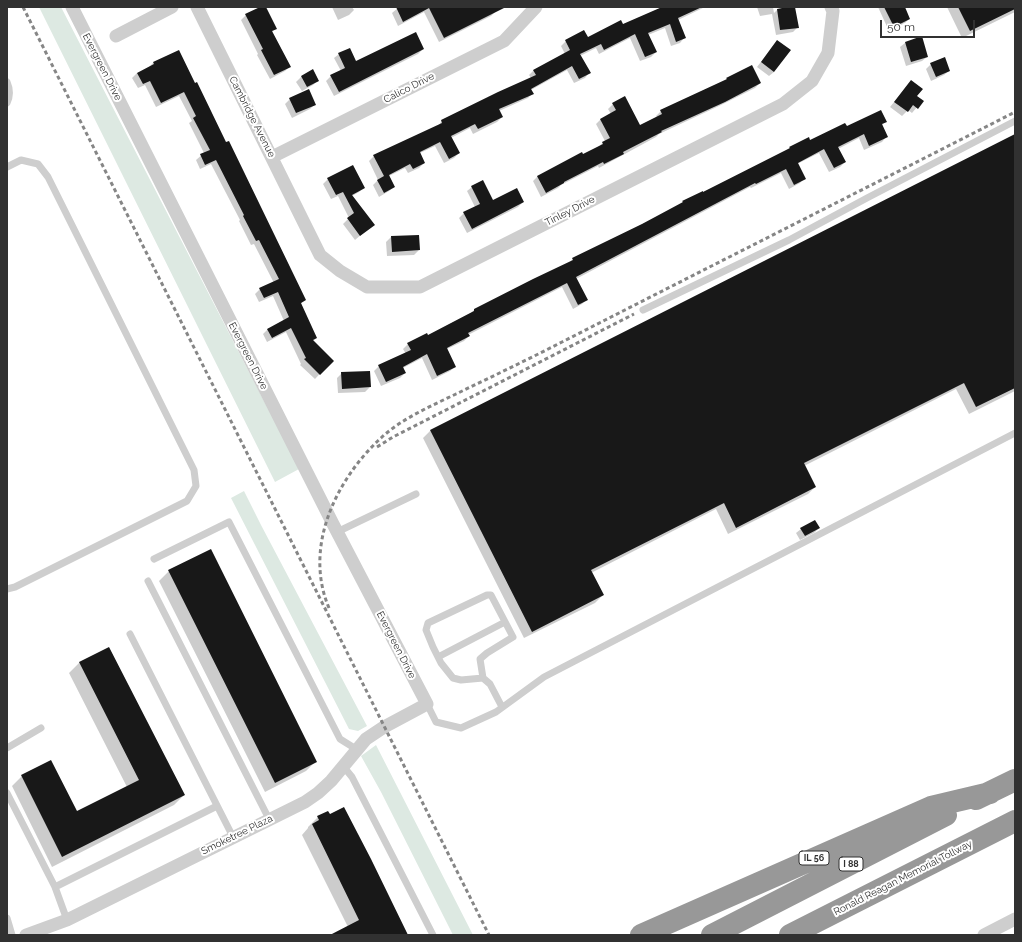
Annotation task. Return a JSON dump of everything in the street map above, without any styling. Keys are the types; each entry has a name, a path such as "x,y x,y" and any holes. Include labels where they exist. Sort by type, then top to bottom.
{"highway":[{"name":"I 88","path":"712,935 1015,780"},
{"name":"IL 56","path":"641,935 931,807 990,793"},
{"name":"Ronald Reagan Memorial Tollway","path":"790,935 1015,821"}],"street":[{"name":"Evergreen Drive","path":"72,7 337,532 427,704"},
{"path":"116,36 172,7"},
{"name":"Cambridge Avenue","path":"197,7 307,228"},
{"name":"Calico Drive","path":"272,157 504,41 536,7"},
{"name":"Tinley Drive","path":"307,228 320,255 340,271 367,286 420,287 783,104 812,81 828,53 833,11 831,7"},
{"name":"Smoketree Plaza","path":"26,935 67,920 305,802 331,781 366,738 427,704"},
{"path":"984,935 1015,919"}],"lane":[{"path":"7,82 9,86 9,94 7,103"},
{"path":"643,310 789,240 1015,121"},
{"path":"7,167 21,160 38,164 48,177 194,470 196,486 187,501 15,587 7,589"},
{"path":"427,704 436,722 461,728 496,712 544,677 1015,433"},
{"path":"337,532 416,494"},
{"path":"154,559 229,522 340,739 356,749"},
{"path":"148,581 269,819"},
{"path":"483,678 461,680 453,678 441,663 426,630 428,623 487,594 491,595 513,637 480,659 483,678 490,684 502,707"},
{"path":"438,657 505,622"},
{"path":"130,634 233,837"},
{"path":"7,748 41,728"},
{"path":"343,766 352,777 433,935"},
{"path":"7,793 55,887 67,920"},
{"path":"55,887 217,806"},
{"path":"7,918 12,935"}],"shaded area":[{"path":"39,7 61,7 299,469 275,482"},
{"path":"244,491 367,726 358,731 349,729 231,498"},
{"path":"376,745 473,935 453,935 381,792 361,756"}],"building":[{"path":"260,7 266,7 277,29 272,31 291,67 274,75 261,50 263,49 245,14"},
{"path":"396,7 506,7 444,38 429,8 403,22"},
{"path":"662,7 702,7 678,18 686,38 676,42 670,24 648,33 657,52 645,57 635,34 604,50 601,44 580,54 591,73 579,79 572,66 531,89 534,94 499,109 503,117 478,129 475,124 451,136 460,153 449,159 440,142 420,152 425,163 413,169 410,164 389,175 395,187 384,193 377,180 384,176 373,155 442,123 441,120 536,75 533,70 570,50 565,40 584,30 588,37 621,20 623,24"},
{"path":"795,7 799,28 780,30 777,9"},
{"path":"884,7 905,7 910,19 894,27"},
{"path":"958,7 1015,7 1015,9 970,31"},
{"path":"416,32 424,49 339,92 330,75 345,68 338,53 350,48 356,61"},
{"path":"922,36 928,57 911,62 905,42"},
{"path":"777,40 791,50 774,72 761,62"},
{"path":"179,50 195,83 197,82 226,142 229,141 306,300 301,303 317,338 313,340 334,361 320,375 304,359 306,358 291,328 272,338 267,329 289,317 278,292 264,298 259,288 279,279 259,240 256,241 216,160 205,165 200,154 210,150 193,118 196,116 184,92 161,103 150,81 143,84 137,73 154,64 153,62"},
{"path":"945,57 950,71 936,77 930,63"},
{"path":"752,65 761,83 725,102 661,131 662,132 623,152 624,154 604,164 603,162 546,193 537,176 582,152 583,154 603,144 602,142 610,138 600,119 616,110 612,103 625,96 640,125 662,114 660,110 727,79 726,78"},
{"path":"313,69 319,81 307,87 301,76"},
{"path":"911,80 923,89 917,96 924,101 918,109 913,105 908,112 894,102"},
{"path":"309,89 316,105 296,113 289,98"},
{"path":"881,110 887,122 882,124 888,137 869,146 864,134 838,147 846,162 834,168 824,149 798,163 806,179 794,185 786,169 756,184 755,183 576,277 588,300 578,305 567,283 468,333 470,336 447,348 456,367 437,376 427,354 403,367 406,373 386,382 378,365 411,350 407,343 427,333 428,335 474,311 474,309 573,260 572,258 642,224 683,202 682,201 703,192 809,137 810,140 845,123 847,126"},
{"path":"1015,134 1015,388 976,407 964,383 804,463 816,487 736,528 724,503 591,570 604,595 532,632 430,430"},
{"path":"353,165 365,188 352,195 375,225 360,236 347,218 354,213 343,192 336,195 327,178"},
{"path":"483,180 493,200 517,188 524,202 472,229 463,212 480,204 471,186"},
{"path":"419,235 420,250 392,252 391,236"},
{"path":"370,371 371,387 342,389 341,372"},
{"path":"815,520 820,528 805,536 800,528"},
{"path":"211,549 317,762 275,783 168,570"},
{"path":"109,647 185,795 62,857 21,775 51,760 77,811 139,780 79,662"},
{"path":"344,807 408,935 330,935 359,920 312,824 319,820 317,816 328,811 330,814"}],"railway":[{"path":"23,7 489,935"},
{"path":"329,608 322,585 320,561 322,538 328,515 338,493 351,473 365,454 390,430 427,408 549,349 1015,112"},
{"path":"377,447 393,437 634,314"}]}
